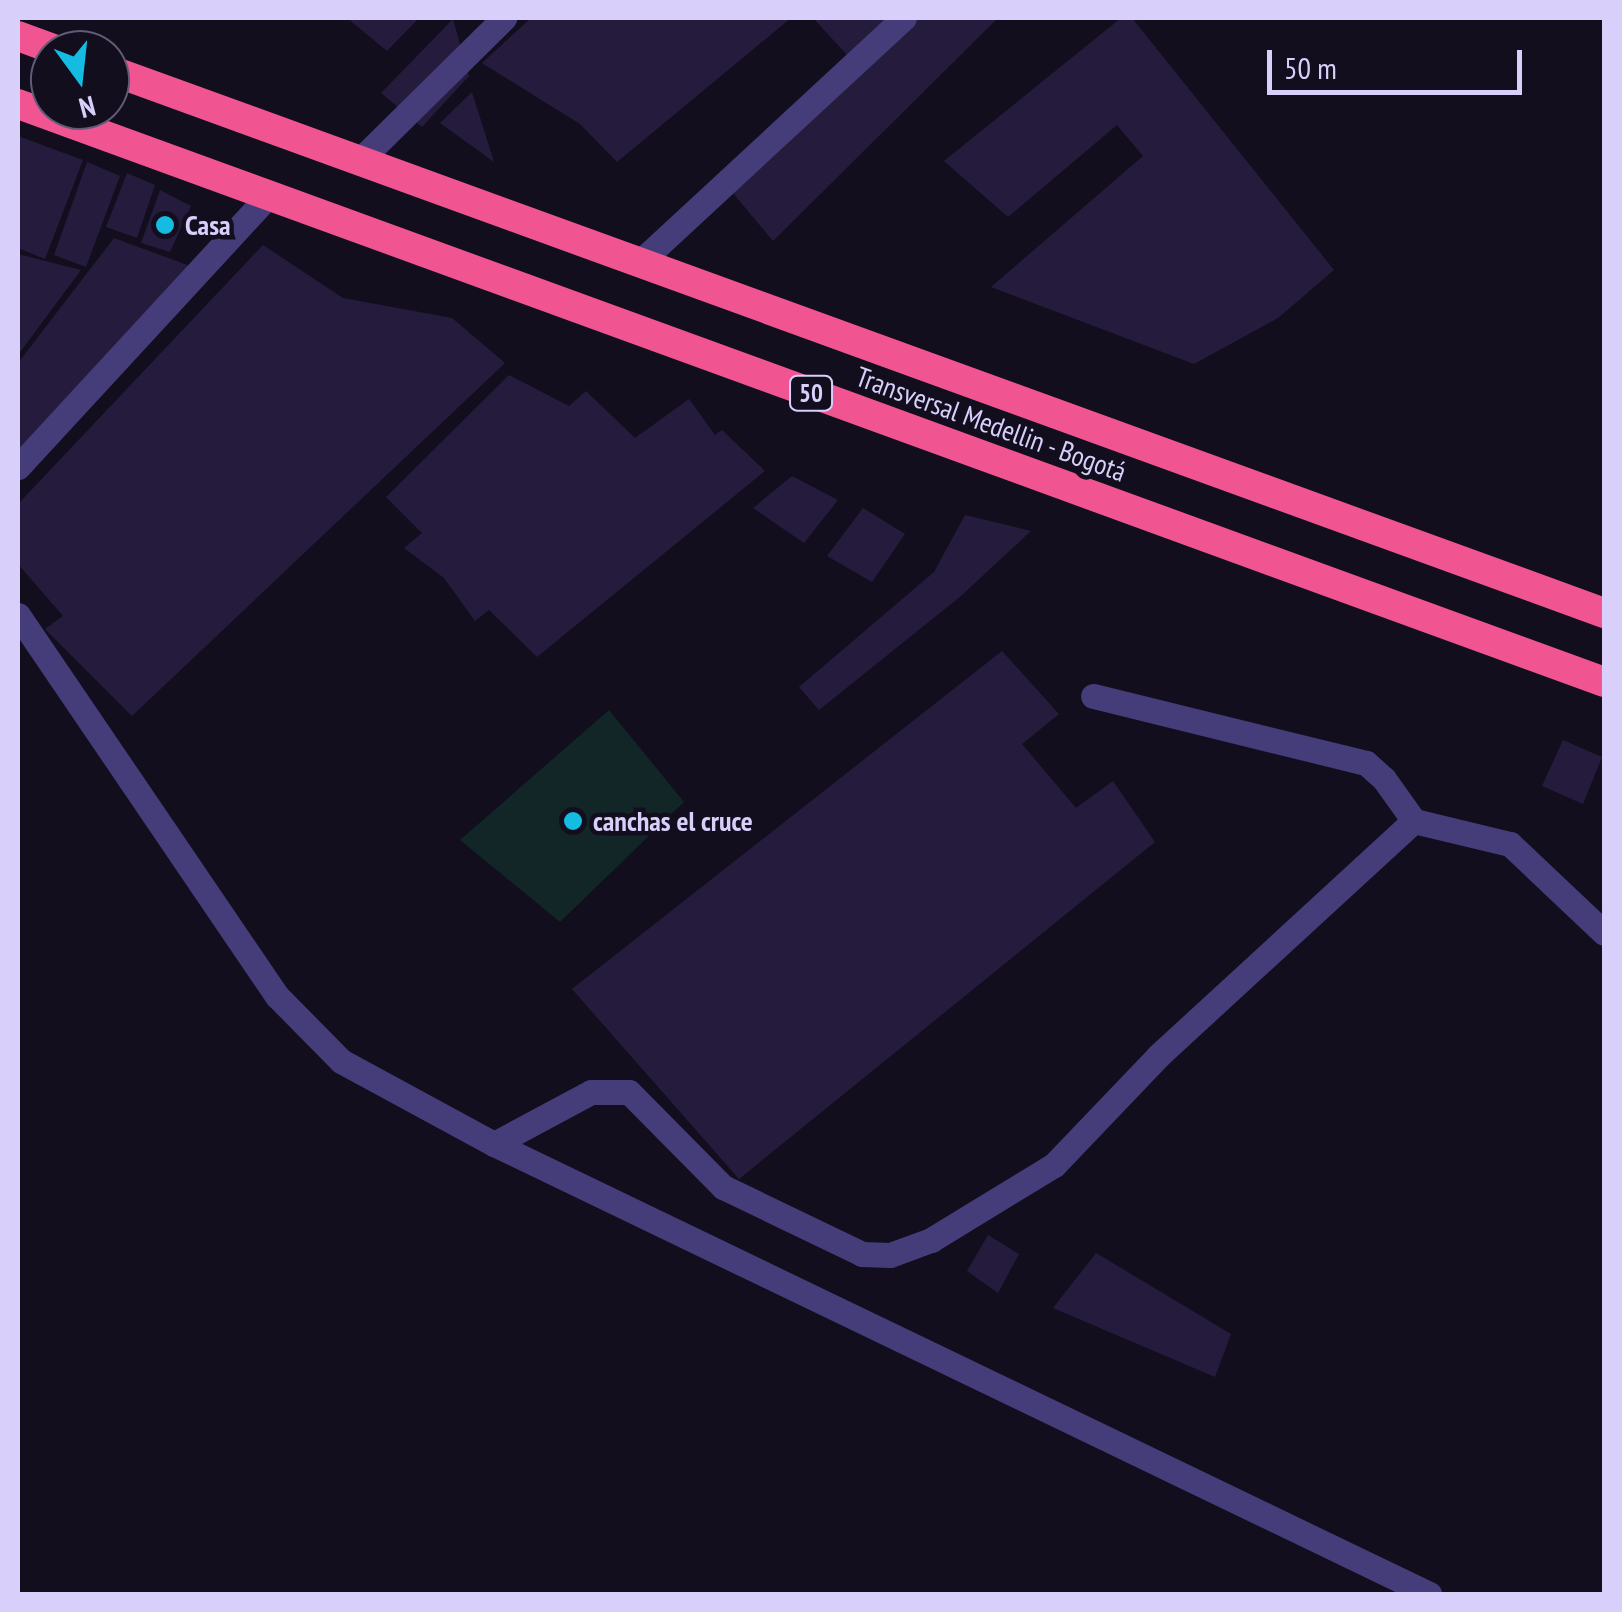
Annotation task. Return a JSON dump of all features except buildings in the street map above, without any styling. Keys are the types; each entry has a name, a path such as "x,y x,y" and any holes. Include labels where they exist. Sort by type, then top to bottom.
{"highway":[{"name":"Transversal Medellin - Bogotá","path":"130,77 1604,614"},
{"name":"Transversal Medellin - Bogotá","path":"18,104 1604,682"}],"street":[{"path":"359,161 504,18"},
{"path":"639,263 904,18"},
{"path":"18,466 268,196"},
{"path":"18,615 277,996 342,1061 494,1144 1429,1594"},
{"path":"1093,696 1366,763 1384,778 1414,820 1510,844 1604,932"},
{"path":"494,1144 591,1092 629,1092 723,1187 862,1254 890,1255 931,1240 1054,1165 1158,1056 1414,820"}],"green space":[{"name":"canchas el cruce","path":"609,710 684,802 560,922 460,840"}],"place":[{"name":"Casa","path":"165,225"},
{"name":"canchas el cruce","path":"573,821"}]}
